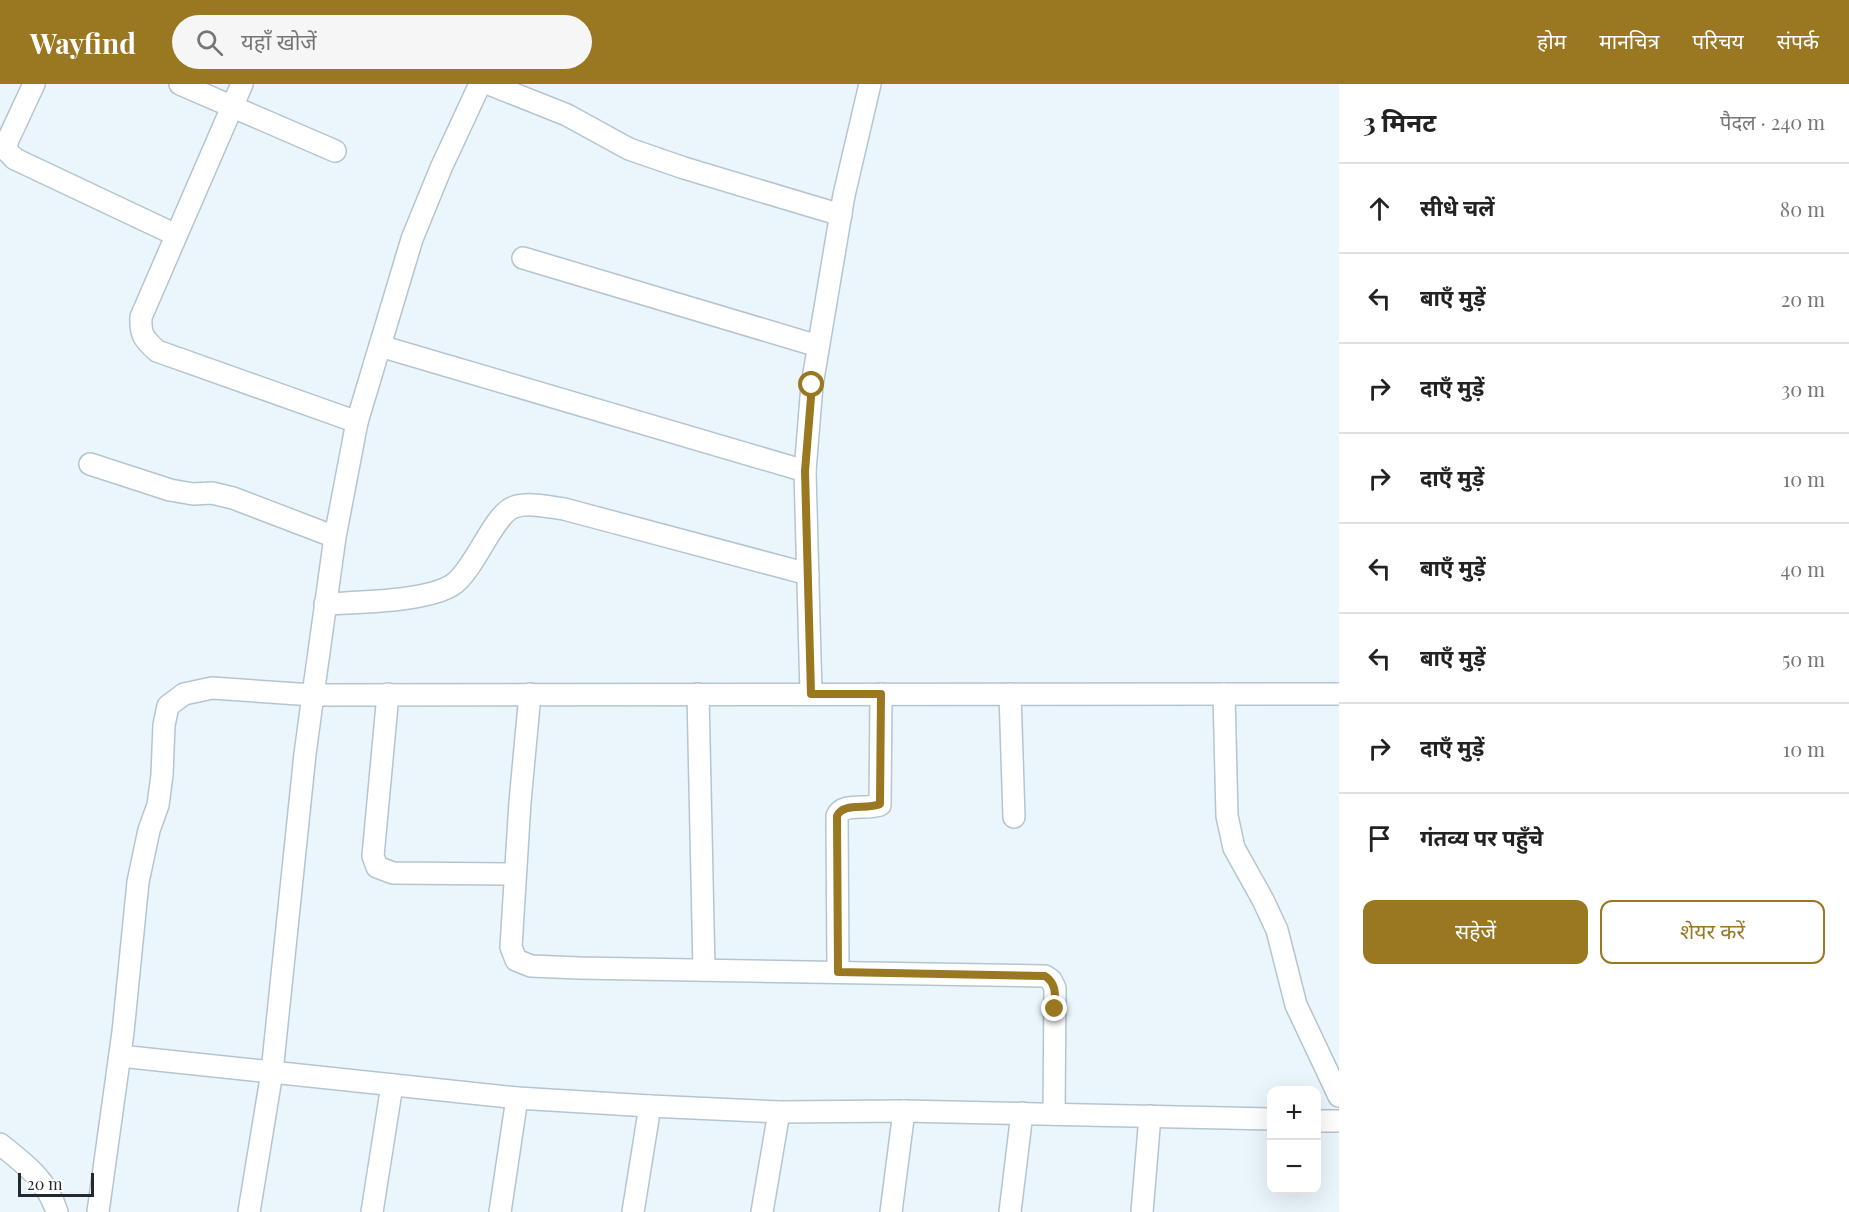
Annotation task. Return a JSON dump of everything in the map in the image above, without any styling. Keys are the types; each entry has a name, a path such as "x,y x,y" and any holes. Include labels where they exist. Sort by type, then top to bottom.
{"street":[{"path":"34,84 7,142 7,151 15,159 176,235"},
{"path":"180,84 335,151"},
{"path":"242,84 141,317 140,328 144,339 157,351 357,422"},
{"path":"249,1212 272,1072 305,754 325,604 357,422 412,239 441,168 480,84"},
{"path":"489,84 567,115 629,149 841,215"},
{"path":"811,694 805,471 812,385 864,86"},
{"path":"523,258 818,346"},
{"path":"380,345 805,471"},
{"path":"90,464 170,490 193,494 212,493 233,498 335,537"},
{"path":"325,604 394,600 431,593 454,584 474,562 503,514 514,507 532,505 564,509 808,574"},
{"path":"98,1212 120,1056 138,882 149,830 158,805 164,725 168,706 184,694 212,688 313,694 1339,694"},
{"path":"388,694 373,856 377,867 393,873 515,874"},
{"path":"530,694 511,947 516,960 531,966 1045,976 1051,980 1055,988 1054,1114"},
{"path":"698,694 704,970"},
{"path":"838,972 837,816 844,808 874,807 880,804 881,694"},
{"path":"1010,694 1014,817"},
{"path":"1224,694 1227,816 1234,848 1277,930 1296,1005 1312,1044 1339,1096"},
{"path":"120,1056 517,1098 650,1106 779,1112 904,1111 1267,1119"},
{"path":"372,1212 392,1085"},
{"path":"500,1212 517,1098"},
{"path":"633,1212 650,1106"},
{"path":"891,1212 904,1111"},
{"path":"762,1212 779,1112"},
{"path":"1010,1212 1022,1113"},
{"path":"1142,1212 1150,1116"},
{"path":"1321,1121 1339,1121"},
{"path":"0,1144 31,1168 54,1205 37,1212"}],"route":[{"path":"812,385 805,471 811,694 881,694 880,804 874,807 844,808 837,816 838,972 1045,976 1051,980 1055,988 1055,1009"}]}
